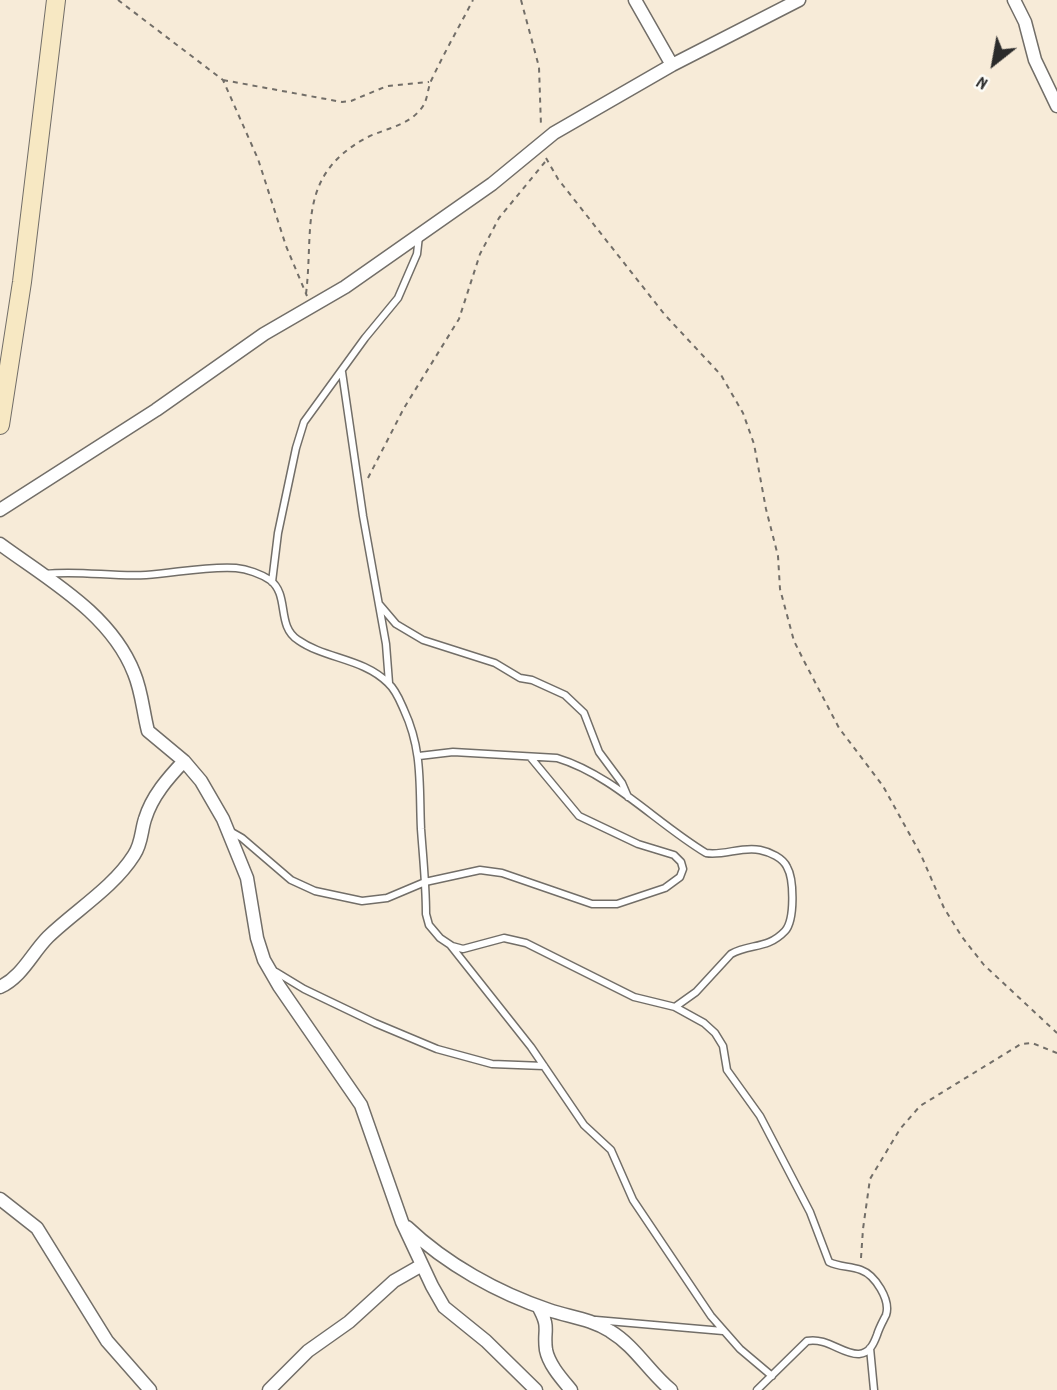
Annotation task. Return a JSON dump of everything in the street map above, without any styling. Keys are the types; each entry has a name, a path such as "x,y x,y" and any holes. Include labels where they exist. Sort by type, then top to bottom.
{"street":[{"path":"0,425 22,282 56,0"},
{"path":"635,0 672,65"},
{"path":"0,510 156,410 309,301 345,287 492,184 539,145 585,115 672,65 799,0"},
{"path":"1014,0 1025,22 1035,60 1057,106"},
{"path":"0,544 75,598 111,634 134,672 143,699 148,731 184,761 201,781 227,829 247,878 257,938 267,964 292,1007 360,1105 402,1222 444,1307 485,1341 536,1390"},
{"path":"0,987 14,978 47,939 127,865 141,841 142,827 148,810 160,788 184,761"},
{"path":"0,1199 37,1228 107,1341 150,1390"},
{"path":"402,1222 446,1258 517,1298 587,1320 608,1330 625,1341 655,1377 671,1390"},
{"path":"269,1390 308,1351 349,1322 394,1281 422,1265"},
{"path":"538,1306 547,1324 545,1348 548,1357 571,1390"}],"lane":[{"path":"272,582 278,533 304,422 398,298 417,254 419,236"},
{"path":"342,372 361,503 386,644 388,683"},
{"path":"45,574 76,572 146,575 177,570 237,568 260,574 278,590 286,629 293,637 313,649 360,666 388,683 399,698 414,731 419,756 426,914 429,925 449,944 531,1047 584,1125 611,1150 647,1222 723,1331 772,1376"},
{"path":"379,604 396,624 423,640 495,663 520,678 532,680 565,695 584,713 599,752 622,783 629,798"},
{"path":"419,756 453,752 557,758 573,763 629,798 706,853 715,855 751,849 761,850 782,860 789,869 792,919 786,930 761,946 737,950 731,954 696,992 675,1007"},
{"path":"227,829 242,838 292,880 335,897 362,901 387,898 425,882 480,870 502,873 592,904 617,904 653,894 680,877 683,869 681,862 674,855 638,845 579,816 531,758"},
{"path":"449,944 463,948 504,938 526,943 634,997 675,1007 704,1023 721,1039 727,1070 760,1116 810,1213 829,1262 861,1270 870,1275 877,1284 887,1313 870,1348 874,1390"},
{"path":"267,964 282,977 304,989 437,1049 492,1064 544,1066"},
{"path":"587,1320 723,1331"},
{"path":"757,1390 807,1341 820,1341 857,1354 870,1348"}],"path":[{"path":"118,0 223,80 342,102 387,86 430,82"},
{"path":"309,301 313,199 324,174 346,150 413,117 425,102 430,82 473,0"},
{"path":"521,0 541,82 539,145 547,160 558,179 665,315 721,375 743,413 754,444 778,556 780,589 794,641 804,661 839,727 883,786 921,855 944,908 962,937 984,965 1057,1033"},
{"path":"223,80 258,159 286,246 309,301"},
{"path":"361,503 370,474 404,408 458,319 480,254 499,218 547,160"},
{"path":"861,1270 870,1179 900,1129 920,1106 1021,1044 1032,1043 1057,1054"}]}
